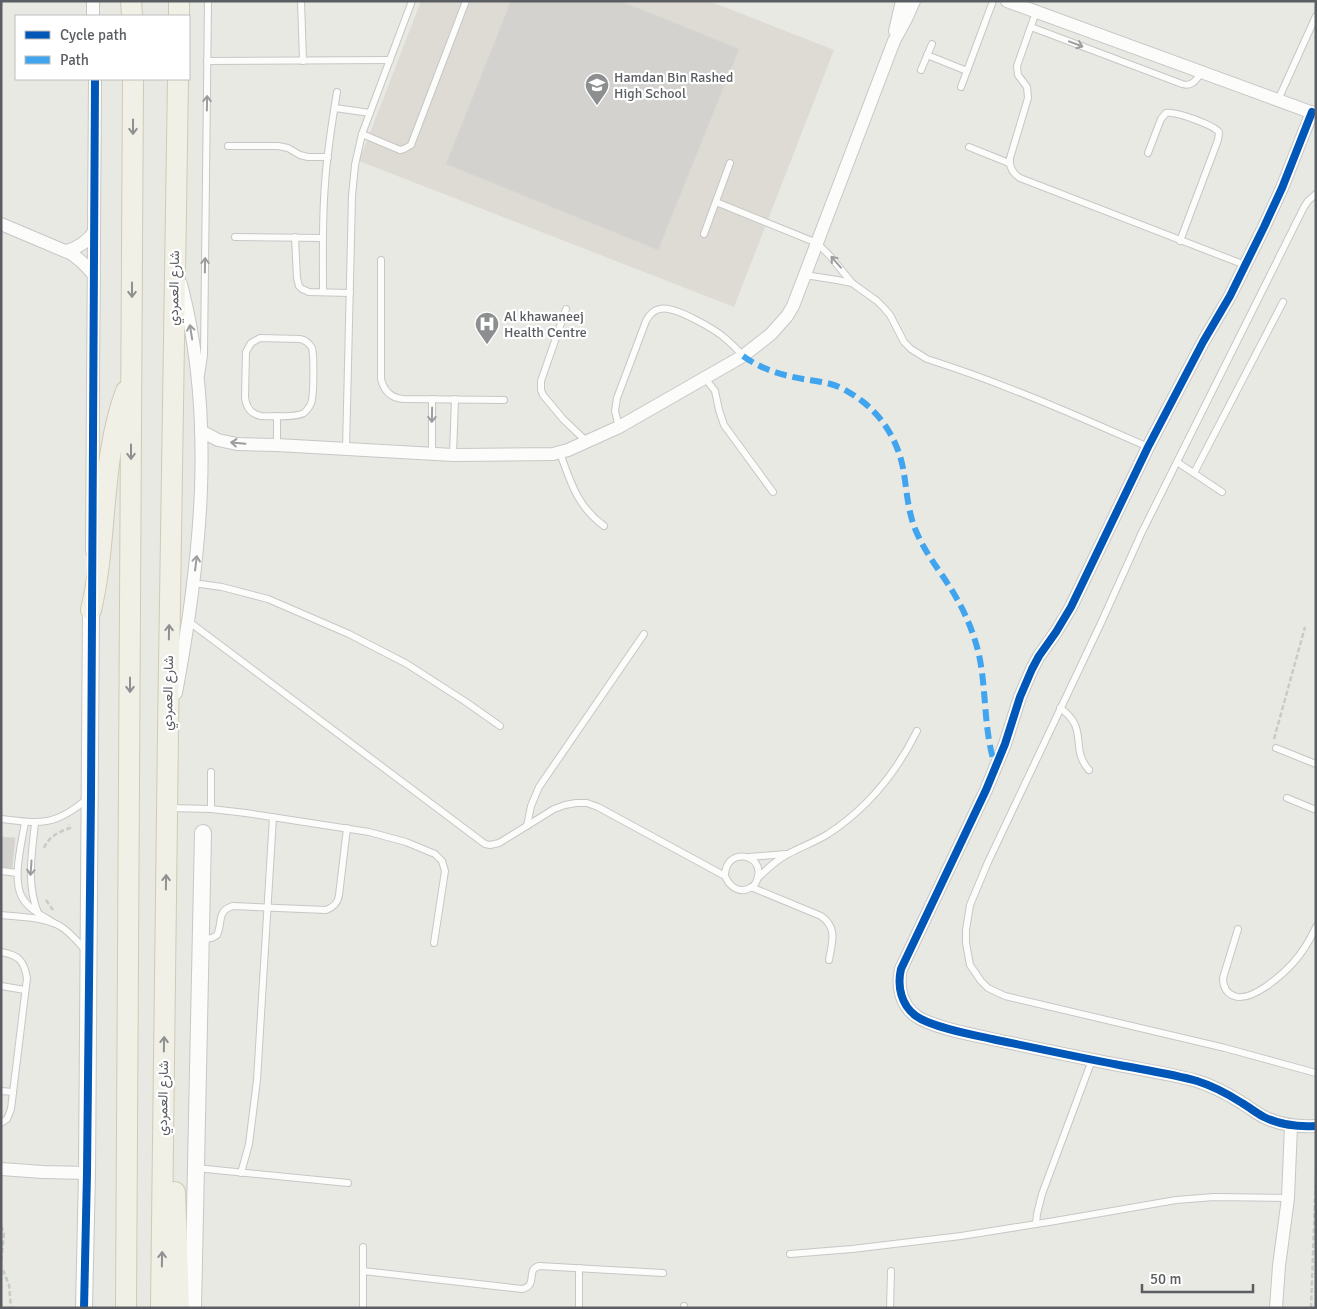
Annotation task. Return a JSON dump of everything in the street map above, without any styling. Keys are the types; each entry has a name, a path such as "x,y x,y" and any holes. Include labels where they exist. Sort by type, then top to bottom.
{"main road":[{"path":"131,1 132,15"},
{"path":"179,15 180,1"},
{"path":"126,1308 133,80"},
{"name":"شارع العمردي","path":"161,1308 178,80"},
{"path":"91,610 99,572 114,431 132,376"},
{"path":"163,1133 174,1180 179,1308"}],"street":[{"path":"93,1 93,15"},
{"path":"894,41 902,1"},
{"path":"201,430 218,440 227,442 453,455 545,455 560,453 619,427 743,356 771,334 793,306 894,41 914,1"},
{"path":"1007,1 1314,113 1282,188 1230,296 1203,342 1148,447 1072,607 1032,669 986,790 901,968 899,977 901,994 904,1002 916,1016 936,1025 979,1036 1185,1078 1227,1094 1264,1117 1291,1126 1316,1126"},
{"path":"84,1308 91,796 95,80"},
{"path":"1,224 66,251 82,262 94,275"},
{"path":"66,251 79,246 94,232"},
{"path":"168,732 181,667 193,584 200,523 201,484 201,430 198,383 189,322 175,261"},
{"path":"193,1308 203,833"},
{"path":"1276,1308 1279,1266 1288,1198 1291,1126"},
{"path":"1,1169 87,1173"}],"lane":[{"path":"198,383 204,356 208,1"},
{"path":"301,1 303,61"},
{"path":"346,449 353,180 355,165 362,134 412,1"},
{"path":"362,134 400,150 404,150 411,145 466,1"},
{"path":"961,87 993,1"},
{"path":"1036,12 1017,70 1027,88 1028,98 1010,158 1013,172 1020,178 1245,265"},
{"path":"1278,100 1316,16"},
{"path":"1031,27 1186,85 1193,83 1201,73"},
{"path":"921,70 932,44"},
{"path":"927,55 967,71"},
{"path":"207,61 390,60"},
{"path":"323,292 322,238 328,157 337,92"},
{"path":"335,108 370,113"},
{"path":"1148,153 1161,119 1166,113 1174,113 1213,127 1219,132 1218,140 1180,240"},
{"path":"228,146 278,146 288,148 308,157 328,157"},
{"path":"969,147 1010,163"},
{"path":"704,234 730,163"},
{"path":"1316,194 1304,206 1142,532 970,904 967,917 966,943 968,956 980,981 988,988 1005,996 1225,1048 1316,1073"},
{"path":"716,202 817,243 852,283 877,300 890,315 904,342 918,354 927,359 1031,396 1148,447"},
{"path":"235,237 322,238"},
{"path":"296,237 297,278 299,286 305,291 350,293"},
{"path":"381,260 381,379 386,391 391,396 397,398 504,400"},
{"path":"805,275 852,283"},
{"path":"1194,473 1283,302"},
{"path":"619,427 615,410 617,398 646,321 654,311 666,308 688,316 718,333 743,356"},
{"path":"566,309 541,381 541,390 552,406 586,441"},
{"path":"260,338 300,338 308,343 312,350 311,404 300,414 277,416 256,415 248,408 245,397 246,352 251,343 260,338"},
{"path":"705,378 714,391 724,425 773,492"},
{"path":"432,399 432,454"},
{"path":"453,455 455,399"},
{"path":"277,416 278,445"},
{"path":"560,453 580,502 594,519 604,526"},
{"path":"1176,462 1222,492"},
{"path":"193,584 222,587 268,600 349,634 414,669 500,726"},
{"path":"188,621 485,844 499,844 554,809 564,804 576,803 603,809 725,876 735,889 746,890 751,888 758,879 759,872 757,866 753,860 747,857"},
{"path":"527,826 530,806 539,787 644,634"},
{"path":"1060,708 1074,722 1077,729 1080,755 1084,766 1089,770"},
{"path":"758,879 767,869 787,854 828,834 864,806 894,771 907,752 917,731"},
{"path":"1276,748 1316,764"},
{"path":"211,772 211,809"},
{"path":"1,820 35,823 51,820 76,809 91,796"},
{"path":"1287,798 1316,810"},
{"path":"167,808 211,809 347,828 406,842 435,854 442,861 445,871 434,943"},
{"path":"241,1172 250,1144 256,1088 273,817"},
{"path":"25,822 17,873 18,887 23,899 38,913 73,937 89,954"},
{"path":"35,823 31,881 32,897 38,913"},
{"path":"200,939 212,938 218,935 222,914 228,907 326,910 335,905 340,895 347,828"},
{"path":"725,876 725,870 731,860 736,857 787,854"},
{"path":"1,871 17,873"},
{"path":"751,888 825,919 832,928 833,933 829,960"},
{"path":"1,914 54,923"},
{"path":"1238,929 1223,978 1223,984 1229,994 1240,998 1260,991 1292,964 1316,928"},
{"path":"1,952 11,954 20,959 25,968 27,978 10,1114 1,1123"},
{"path":"1,986 26,990"},
{"path":"1036,1224 1042,1194 1092,1060"},
{"path":"1,1091 13,1092"},
{"path":"195,1168 348,1183"},
{"path":"790,1254 913,1242 1036,1224 1176,1200 1214,1197 1288,1198"},
{"path":"363,1308 364,1247"},
{"path":"363,1270 522,1288 528,1287 531,1284 533,1270 536,1266 663,1273"},
{"path":"578,1308 579,1268"},
{"path":"890,1308 891,1271"}],"path":[{"path":"1276,748 1272,746 1305,627"},
{"path":"43,851 45,845 53,836 70,828 66,815"},
{"path":"43,894 52,909 67,918 61,927"},
{"path":"1316,1172 1311,1306 1316,1306"},
{"path":"1,1226 4,1233 2,1265 9,1285 11,1308"}],"shaded area":[{"name":"Hamdan Bin Rashed High School","path":"421,1 709,1 834,50 734,307 359,161"}],"building":[{"path":"511,1 620,1 739,49 658,250 446,164"},
{"path":"1,837 15,838 12,868 1,867"}],"marked path":[{"path":"743,356 757,365 779,373 835,385 857,397 870,407 883,422 901,458 909,507 916,531 928,555 957,600 975,639 981,669 989,740 996,768"}],"cycle path":[{"path":"84,1308 91,796 95,80"},
{"path":"1312,112 1282,188 1230,296 1203,342 1148,447 1071,607 1032,669 986,790 901,969 900,988 901,995 911,1012 932,1024 974,1035 1197,1081 1226,1093 1270,1120 1289,1125 1316,1126"}],"place":[{"name":"Hamdan Bin Rashed High School","path":"597,106"},
{"name":"Al khawaneej Health Centre","path":"487,345"}]}
